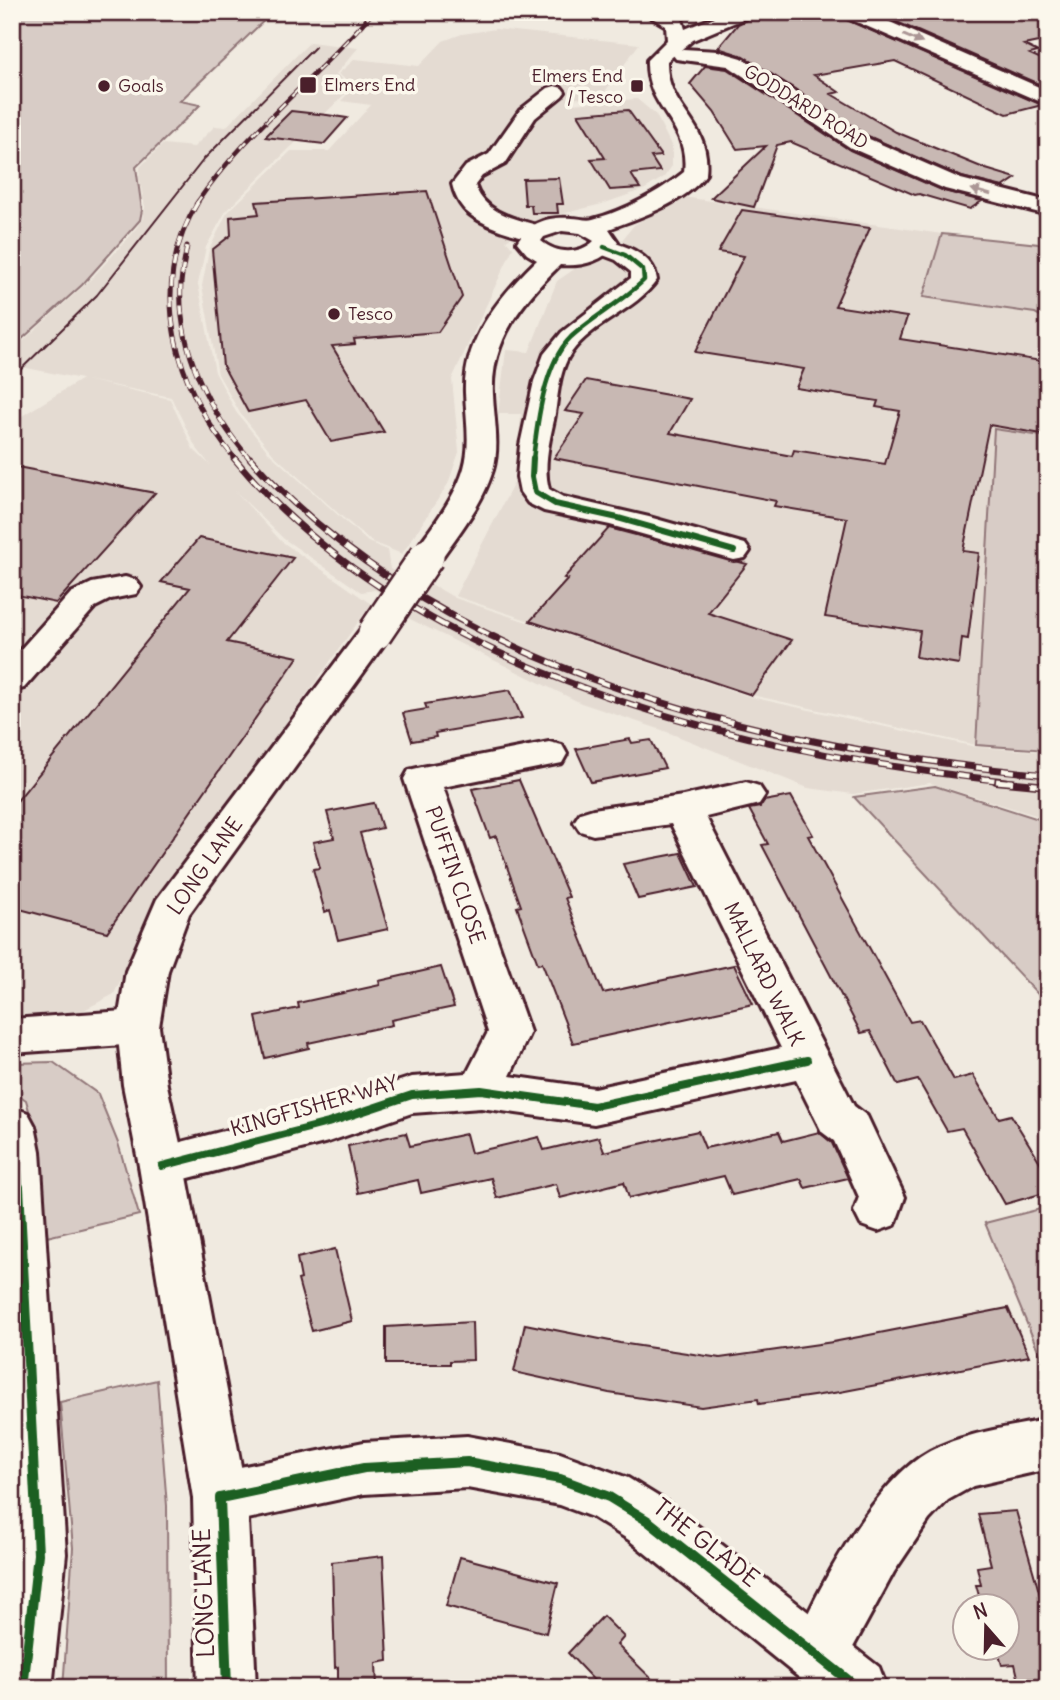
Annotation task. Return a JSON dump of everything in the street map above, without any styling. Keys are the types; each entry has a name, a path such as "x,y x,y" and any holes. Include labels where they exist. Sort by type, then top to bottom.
{"street":[{"path":"651,12 675,23 680,47"},
{"path":"678,12 734,17"},
{"path":"850,12 1009,79 1048,99"},
{"path":"535,232 529,242 532,247 554,257 581,257 598,238 678,188 695,174 698,150 693,137 659,90 656,73 680,47 734,17"},
{"name":"GODDARD ROAD","path":"680,47 736,62 859,143 953,184 1048,208"},
{"path":"555,92 527,114 497,159 474,171 463,184 466,198 477,209 535,232 560,224 598,238 643,270 644,280 633,292 577,332 560,350 552,369 539,425 531,480 536,494 549,503 632,520 734,551"},
{"name":"LONG LANE","path":"227,1688 220,1497 162,1166 145,1085 138,1027 147,971 171,909 375,633 463,502 481,460 479,370 492,335 524,286 554,257"},
{"path":"12,680 83,600 103,590 125,587"},
{"name":"PUFFIN CLOSE","path":"481,1090 509,1032 422,779 549,754"},
{"path":"593,822 683,809 746,795"},
{"name":"MALLARD WALK","path":"683,809 807,1060 838,1119 851,1129 882,1197 878,1211"},
{"path":"12,1036 138,1027"},
{"name":"KINGFISHER WAY","path":"162,1166 328,1123 412,1095 481,1090 594,1106 807,1060"},
{"path":"12,1126 18,1151 38,1554 23,1688"},
{"path":"818,1655 880,1541 920,1491 948,1469 1048,1444"},
{"name":"THE GLADE","path":"220,1497 364,1468 454,1462 559,1479 609,1497 648,1521 858,1688"}],"shaded area":[{"path":"12,12 273,12 180,101 200,105 136,167 142,210 140,220 82,285 12,348"},
{"path":"496,29 639,44 599,100 573,98 571,104 637,99 656,115 672,147 672,166 664,177 645,189 602,204 538,220 506,240 513,248 452,379 459,452 448,484 402,554 372,542 339,514 273,454 240,413 218,374 202,286 209,250 227,213 291,151 329,151 371,105 341,101 355,86 338,74 355,59 419,66 443,41 462,34"},
{"path":"310,42 358,48 336,74 352,87 226,211 206,247 198,284 215,372 236,412 270,454 368,542 387,550 390,569 426,591 431,584 455,598 751,697 976,747 1048,752 1048,819 930,783 853,794 808,788 662,730 581,703 408,618 411,613 375,590 361,592 284,539 235,491 281,541 371,604 153,910 114,994 71,1017 12,1021 12,422 82,379 12,365 12,351 89,281 133,233 143,218 145,207 139,177 140,167 163,144 194,147 215,126 226,127","holes":["85,380 171,397 195,446 210,465 193,449 170,399"]},
{"path":"683,197 942,234 923,297 1035,313 1048,320 1048,437 994,430 976,745 752,695 455,596 516,479 521,414 498,414 506,350 529,352 557,281 576,268 598,263 627,244 622,240 634,225"},
{"path":"942,234 1048,245 1048,320 1035,313 923,297"},
{"path":"994,429 1048,437 1048,750 976,745"},
{"path":"935,786 1048,822 1048,1005 854,797"},
{"path":"53,1062 98,1094 118,1143 139,1215 47,1237 38,1142 26,1100 12,1090 12,1063"},
{"path":"1048,1207 1048,1374 985,1223"},
{"path":"157,1380 167,1506 168,1688 63,1688 73,1548 60,1402"}],"building":[{"path":"754,12 839,12 842,18 1042,105 1007,114 895,61 814,75 839,92 831,94 896,132 986,169 1016,178 1003,187 962,177 868,136 743,56 718,48 738,24 751,18"},
{"path":"874,12 1048,12 1048,40 1024,45 1038,52 1030,54 1048,62 1048,88"},
{"path":"705,66 727,69 850,150 944,191 982,201 970,209 915,195 791,142 777,145 754,207 711,198 766,146 737,149 714,112 690,84"},
{"path":"628,110 661,156 651,157 660,171 631,174 640,188 610,190 591,159 605,158 578,114"},
{"path":"291,111 347,118 324,144 265,137"},
{"path":"559,178 563,204 557,204 558,213 532,213 531,205 525,205 523,179"},
{"name":"Tesco","path":"427,191 462,297 438,332 354,339 355,344 332,346 384,432 331,442 306,400 248,412 223,366 212,250 231,235 230,217 259,214 256,202"},
{"path":"742,210 870,228 835,306 907,317 900,339 1048,362 1048,435 989,425 963,551 979,553 968,639 962,638 959,664 916,657 920,631 825,617 847,518 774,506 776,501 554,458 584,414 565,411 586,380 690,399 670,433 792,456 794,450 885,464 900,411 876,407 878,401 796,388 804,369 695,352 744,256 718,252"},
{"path":"12,466 155,493 56,603 12,594"},
{"path":"609,528 747,564 708,613 792,640 752,695 530,621"},
{"path":"199,538 293,558 227,642 298,657 107,932 12,907 12,807 190,588 161,582"},
{"path":"510,690 522,718 435,733 436,737 412,741 403,713 427,709 425,704"},
{"path":"630,739 632,743 651,740 665,768 591,782 576,749"},
{"path":"519,780 569,897 565,898 603,993 734,965 753,1004 573,1043 542,963 538,964 517,907 521,906 496,836 490,838 472,789"},
{"path":"791,796 813,835 808,836 910,1022 920,1020 954,1080 973,1075 999,1118 1011,1115 1048,1175 1048,1192 1005,1204 962,1128 947,1131 918,1080 898,1085 870,1031 861,1033 762,845 768,844 749,809 760,807 764,801"},
{"path":"374,803 382,828 360,833 388,929 338,940 330,910 325,912 313,869 320,868 313,842 334,838 327,812"},
{"path":"681,853 697,887 638,899 623,864"},
{"path":"441,967 454,1007 391,1020 392,1025 308,1043 309,1048 265,1058 256,1017 299,1008 298,1003 380,985 379,981"},
{"path":"698,1131 705,1148 779,1132 783,1141 819,1132 832,1143 848,1178 805,1188 801,1179 732,1195 724,1176 629,1198 624,1182 560,1198 556,1184 497,1198 491,1178 421,1193 418,1180 358,1193 348,1146 406,1133 410,1146 466,1134 471,1153 539,1137 544,1150 599,1137 604,1152"},
{"path":"335,1249 352,1321 312,1331 298,1280 301,1279 297,1258"},
{"path":"1008,1308 1029,1356 840,1392 759,1404 758,1399 701,1407 609,1393 514,1372 525,1324 620,1343 720,1358 833,1342"},
{"path":"472,1322 473,1360 450,1361 450,1364 386,1364 386,1327"},
{"path":"1016,1511 1048,1623 1048,1688 1033,1688 1018,1677 1015,1664 1002,1665 1001,1662 1021,1662 1021,1592 978,1592 976,1585 981,1585 977,1567 991,1565 978,1514"},
{"path":"383,1556 388,1661 376,1663 377,1688 338,1688 332,1562"},
{"path":"460,1557 558,1583 546,1633 446,1606"},
{"path":"603,1616 624,1637 617,1645 661,1688 601,1688 568,1653"}],"tram line":[{"path":"12,378 97,295 204,159 315,47"}],"railway":[{"path":"196,204 236,153 373,12"},
{"path":"198,202 182,234 173,268 171,302 175,336 183,369 197,401 236,460"},
{"path":"187,246 181,283 181,307 190,355 209,400 251,460"},
{"path":"234,458 308,533 394,596 489,648 590,690 696,724 804,750 910,769 1013,782"},
{"path":"250,458 328,533 417,595 514,646 617,688 724,720 833,745 942,763 1048,775"},
{"path":"996,781 1048,786"}],"cycle path":[{"path":"604,247 625,255 643,270 644,280 635,290 571,337 557,354 547,381 535,445 532,467 535,492 544,500 555,504 657,528 734,551"},
{"path":"162,1166 328,1123 412,1095 481,1090 594,1106 807,1060"},
{"path":"12,1126 17,1151 38,1554 23,1688"},
{"path":"227,1688 220,1498 364,1468 467,1462 560,1479 609,1497 648,1521 858,1688"}],"place":[{"name":"Elmers End","path":"308,85"},
{"name":"Goals","path":"104,86"},
{"name":"Elmers End / Tesco","path":"637,86"},
{"name":"Tesco","path":"334,314"}]}
